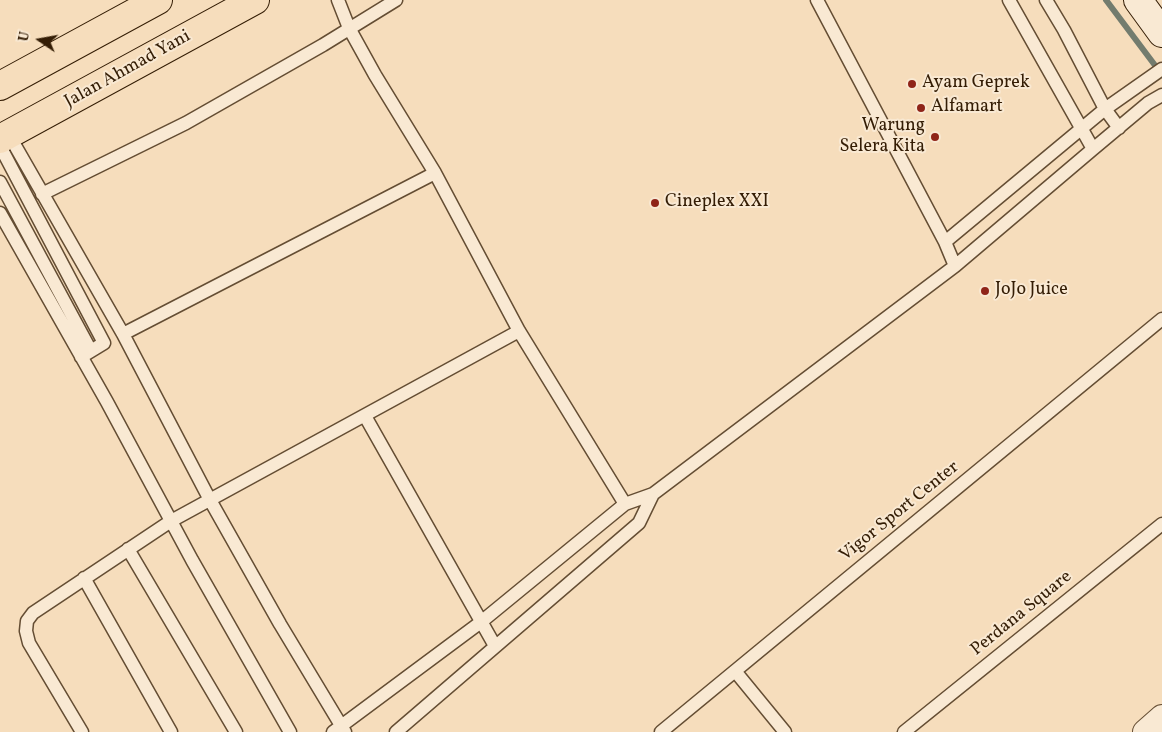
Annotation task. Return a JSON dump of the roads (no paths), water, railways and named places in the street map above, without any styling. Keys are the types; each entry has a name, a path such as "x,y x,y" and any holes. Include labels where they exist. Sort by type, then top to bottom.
{"highway":[{"path":"0,86 158,0"},
{"name":"Jalan Ahmad Yani","path":"3,140 255,0"}],"street":[{"path":"1138,0 1162,33"},
{"path":"1145,732 1162,717"}],"lane":[{"path":"338,0 349,28 434,173 519,331 625,504"},
{"path":"42,194 186,123 323,45 396,0"},
{"path":"817,0 945,242 955,266"},
{"path":"1009,0 1092,149"},
{"path":"1046,0 1064,30 1105,109 1119,128"},
{"path":"945,242 1105,109 1162,69"},
{"path":"3,140 42,194 122,334 210,500 340,730 481,622 625,504 653,494 955,266 1092,149 1148,103 1162,95"},
{"path":"3,140 104,343 86,354"},
{"path":"122,334 434,173"},
{"path":"0,182 86,354 107,402 171,521 290,732"},
{"path":"0,213 86,354"},
{"name":"Vigor Sport Center","path":"661,732 1162,319"},
{"path":"82,732 29,643 26,630 27,621 33,613 171,521 519,331"},
{"path":"365,416 495,646"},
{"path":"396,732 639,523 653,494"},
{"name":"Perdana Square","path":"904,732 1162,524"},
{"path":"128,549 236,732"},
{"path":"84,578 170,732"},
{"path":"735,671 785,732"}],"waterway":[{"path":"1106,0 1160,72"}],"place":[{"name":"Ayam Geprek","path":"912,84"},
{"name":"Alfamart","path":"921,108"},
{"name":"Warung Selera Kita","path":"935,137"},
{"name":"Cineplex XXI","path":"655,203"},
{"name":"JoJo Juice","path":"985,291"}]}
